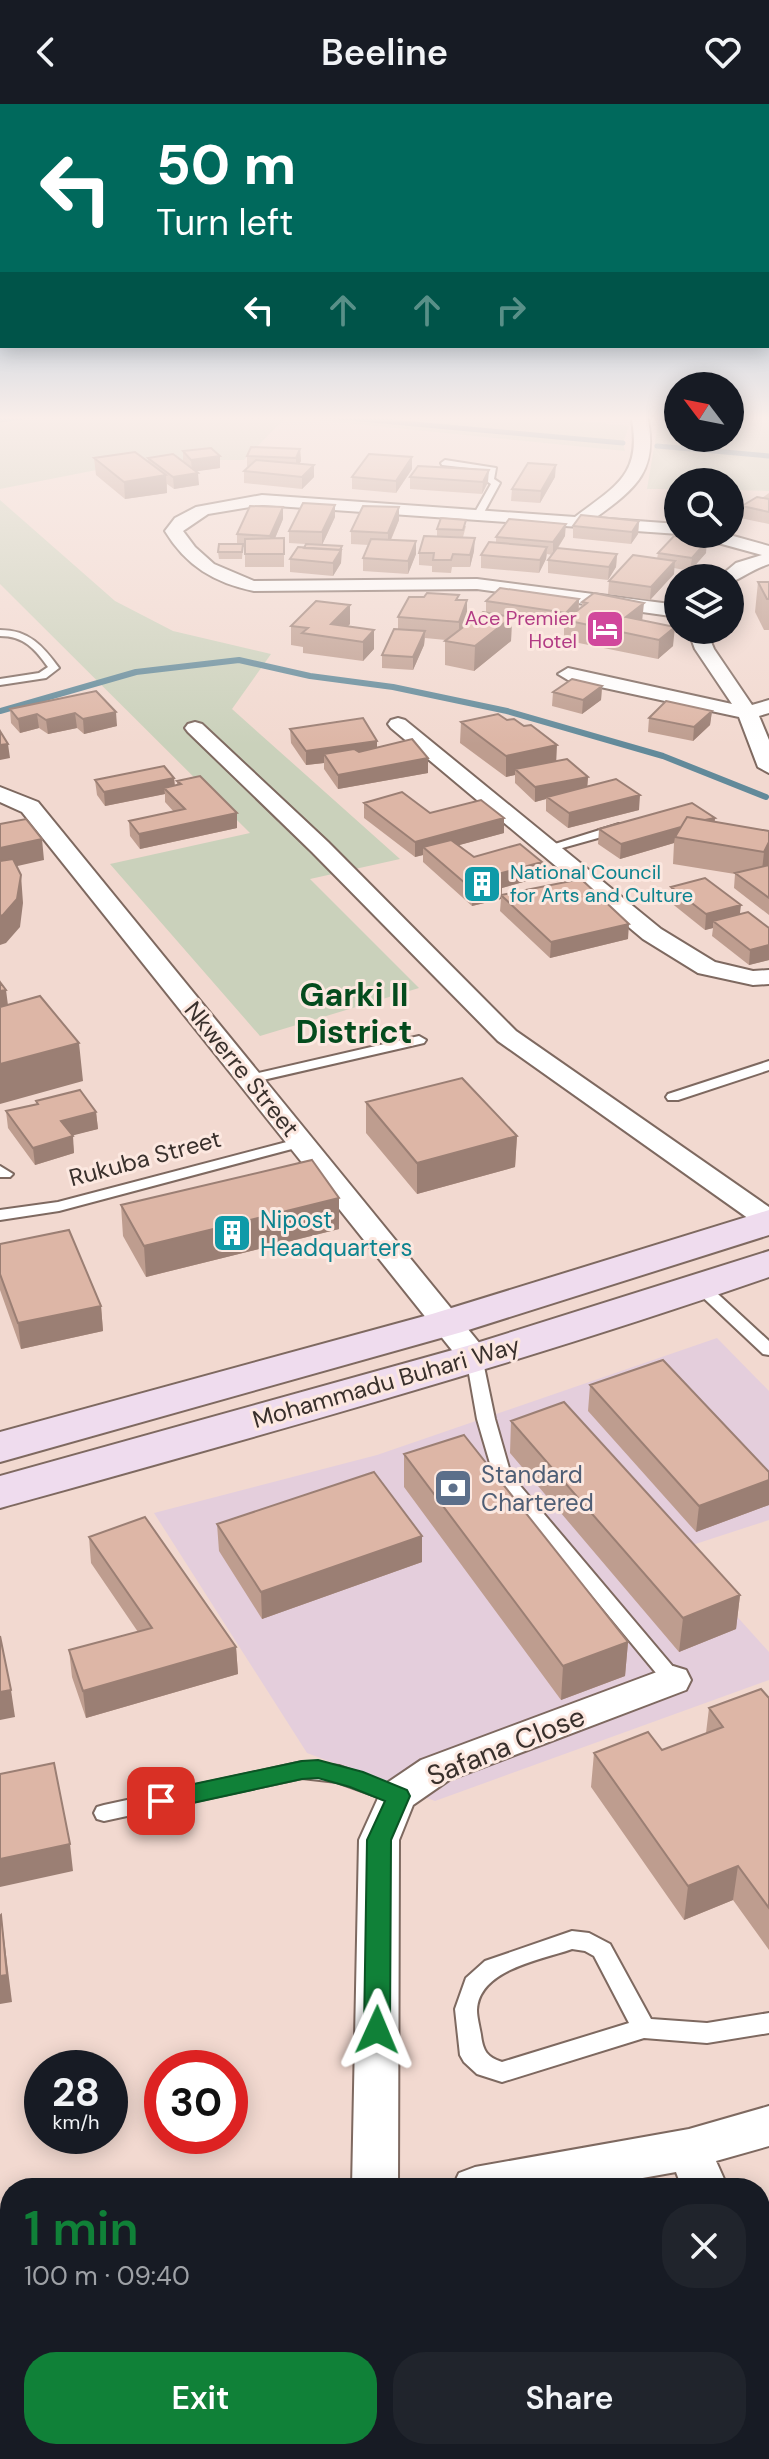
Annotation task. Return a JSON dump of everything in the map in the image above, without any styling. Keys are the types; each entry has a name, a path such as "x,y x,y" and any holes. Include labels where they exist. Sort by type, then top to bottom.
{"main road":[{"name":"Mohammadu Buhari Way","path":"0,1447 447,1323 769,1221"},
{"name":"Mohammadu Buhari Way","path":"0,1492 474,1357 769,1263"}],"street":[{"path":"180,525 174,531 179,542 203,564 228,580 254,586 477,584 664,609"},
{"path":"634,525 664,528"},
{"path":"744,544 769,551"},
{"path":"744,566 769,558"},
{"path":"701,644 725,675 747,713 769,767"},
{"path":"568,674 747,713 769,706"},
{"path":"398,724 652,934 707,968 753,978 769,977"},
{"path":"195,728 320,847 507,1036 769,1221"},
{"name":"Nkwerre Street","path":"0,794 30,807 474,1357"},
{"name":"Safana Close","path":"375,2178 379,1840 398,1796 435,1770 673,1680"},
{"path":"586,2178 697,2168 769,2126"}],"lane":[{"path":"0,633 20,633 34,640 54,668 42,676 0,682"},
{"path":"548,848 639,822"},
{"path":"250,1079 419,1040"},
{"path":"673,1097 769,1065"},
{"name":"Rukuba Street","path":"0,1215 59,1206 302,1142"},
{"path":"701,1287 769,1350"},
{"path":"474,1357 486,1419 503,1477 673,1680"},
{"path":"104,1813 302,1770 339,1774 398,1796"},
{"path":"644,2028 602,1950 589,1942 572,1940 493,1968 474,1985 466,2009 472,2055 485,2067 502,2072 644,2028 707,2033 769,2023"}],"shaded area":[{"path":"717,1338 769,1391 769,1520 677,1550 769,1652 769,1680 435,1801 307,1753 154,1513 377,1455"}],"green space":[{"path":"0,525 28,525 115,601 173,631 271,654 232,709 400,859 310,879 419,988 260,1036 110,864 250,833 0,584"}],"building":[{"path":"241,525 275,525 270,536 237,534"},
{"path":"292,525 325,525 322,532 289,531"},
{"path":"354,525 391,525 388,533 351,531"},
{"path":"438,525 465,525 463,530 437,529"},
{"path":"505,525 565,525 553,542 496,537"},
{"path":"574,525 637,525 632,532"},
{"path":"424,536 475,538 470,555 453,554 451,560 433,560 434,553 419,553"},
{"path":"284,538 284,554 245,554 245,539"},
{"path":"371,539 416,541 408,561 363,558"},
{"path":"489,542 547,547 540,560 481,555"},
{"path":"219,544 243,544 242,552 218,552"},
{"path":"306,544 342,546 340,550 304,548"},
{"path":"298,547 341,550 333,563 290,559"},
{"path":"664,547 701,548 692,558 658,553"},
{"path":"557,548 617,554 609,567 548,560"},
{"path":"633,555 675,561 664,564 664,573 651,587 609,581"},
{"path":"758,582 769,582 769,599 767,599"},
{"path":"500,588 579,599 566,613 486,601"},
{"path":"427,593 459,595 456,600 467,600 459,622 398,617 409,597 424,597"},
{"path":"594,593 644,603 626,617 664,625 664,636 659,640 565,620 587,603 582,602"},
{"path":"316,601 350,605 331,624 374,630 363,642 302,633 308,628 291,626"},
{"path":"483,612 512,617 475,646 445,641"},
{"path":"394,629 425,631 413,657 382,655"},
{"path":"572,679 602,686 583,700 553,692"},
{"path":"96,691 116,712 83,719 75,713 46,720 37,714 18,719 10,709"},
{"path":"666,701 712,711 694,727 649,718"},
{"path":"498,714 524,726 531,725 557,745 506,756 461,722"},
{"path":"363,718 377,741 306,751 290,729"},
{"path":"0,731 8,744 0,745"},
{"path":"412,739 428,758 338,775 324,754 354,749 359,752"},
{"path":"567,759 588,777 535,787 515,769"},
{"path":"164,766 174,778 104,792 95,780"},
{"path":"200,776 237,813 139,834 129,821 185,809 164,788 181,784 177,781"},
{"path":"616,779 640,795 569,813 547,797"},
{"path":"402,792 430,813 481,800 504,818 415,842 364,803"},
{"path":"692,803 715,818 687,817 681,827 621,844 599,829"},
{"path":"687,817 769,831 769,842 764,852 675,837"},
{"path":"26,819 42,839 0,848 0,824"},
{"path":"451,840 474,857 520,844 542,862 494,875 502,883 473,890 423,847"},
{"path":"13,859 21,875 17,899 0,916 0,861"},
{"path":"769,865 769,898 735,873"},
{"path":"705,878 741,905 706,914 671,887"},
{"path":"581,879 629,924 551,942 501,895"},
{"path":"748,912 769,928 769,945 750,950 713,921"},
{"path":"40,996 79,1043 0,1064 0,1007"},
{"path":"462,1078 517,1136 417,1163 366,1102"},
{"path":"80,1090 96,1112 61,1121 73,1136 33,1148 6,1111 38,1104 36,1101"},
{"path":"312,1160 339,1198 144,1246 121,1205"},
{"path":"69,1230 101,1306 18,1323 0,1274 0,1244"},
{"path":"663,1360 769,1472 769,1480 699,1506 590,1385"},
{"path":"564,1402 740,1595 683,1618 511,1421"},
{"path":"464,1435 628,1642 563,1666 404,1454"},
{"path":"374,1472 422,1536 261,1592 217,1524"},
{"path":"145,1517 236,1647 83,1691 69,1650 152,1628 89,1537"},
{"path":"0,1636 11,1690 0,1692"},
{"path":"761,1689 769,1698 769,1908 738,1866 688,1886 594,1753 648,1732 662,1750 723,1727 709,1708"},
{"path":"54,1763 70,1844 0,1859 0,1774"},
{"path":"0,1916 7,1975 0,1976"}],"waterway":[{"path":"0,711 136,672 239,660 310,676 393,687 507,711 663,756 766,797"}],"place":[{"name":"Ace Premier Hotel","path":"605,629"},
{"name":"National Council for Arts and Culture","path":"482,884"},
{"name":"Nipost Headquarters","path":"232,1233"},
{"name":"Standard Chartered","path":"453,1488"}],"district":[{"name":"Garki II District","path":"354,1014"}],"route":[{"path":"161,1801 318,1769 398,1796 379,1840 377,2030"}]}
